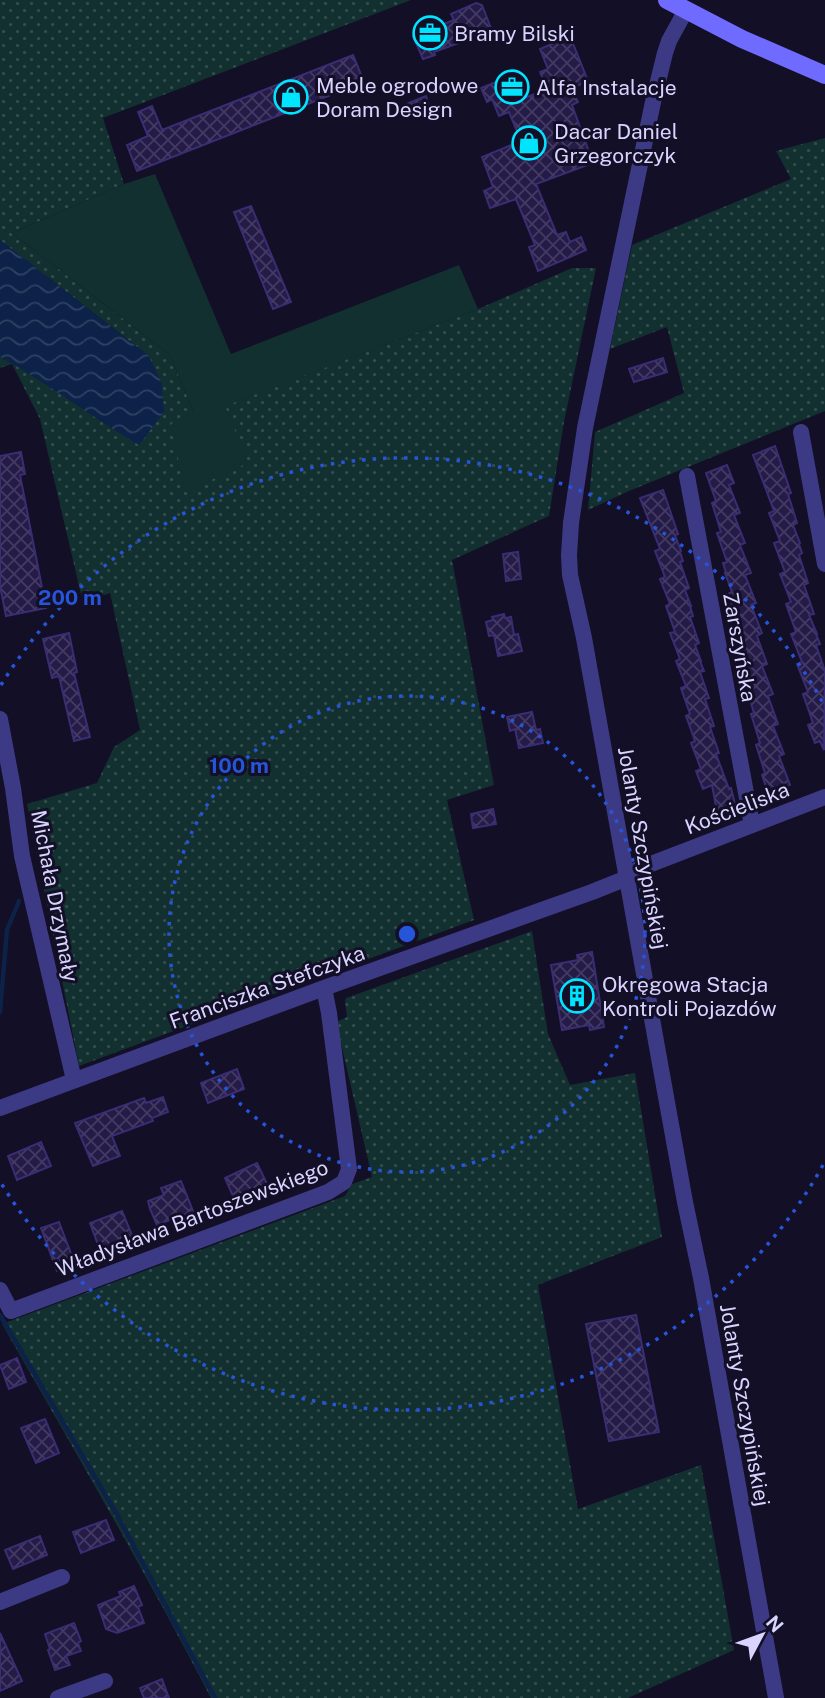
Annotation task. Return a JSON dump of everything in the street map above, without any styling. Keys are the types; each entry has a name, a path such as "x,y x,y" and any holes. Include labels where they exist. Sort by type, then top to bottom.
{"main road":[{"path":"667,0 742,39 825,75"}],"street":[{"name":"Jolanty Szczypińskiej","path":"686,10 669,41 650,114 585,429 570,541 570,575 585,643 776,1698"},
{"path":"801,432 825,564"},
{"name":"Zarszyńska","path":"687,476 752,825"},
{"name":"Michała Drzymały","path":"0,719 22,856 74,1080"},
{"name":"Kościeliska","path":"628,878 638,869 825,797"},
{"name":"Franciszka Stefczyka","path":"0,1108 628,878"},
{"name":"Władysława Bartoszewskiego","path":"0,1290 11,1311 328,1192 345,1182 349,1169 330,1013 324,988"},
{"path":"0,1602 62,1577"},
{"path":"58,1698 105,1681"}],"green space":[{"path":"0,0 411,0 103,118 124,184 12,233 170,355 194,413 224,406 478,309 572,268 596,268 564,422 549,516 452,560 494,785 447,800 474,920 79,1066 27,804 97,783 114,747 140,730 110,593 83,603 40,419 12,364 0,368 0,357 23,369 149,356 0,240"},
{"path":"825,138 825,411 588,510 595,432 684,393 667,327 610,349 632,245 791,179 776,151"},
{"path":"155,174 231,354 459,265 478,309 225,406 248,463 185,492 171,424 194,413 170,355 12,233 124,184"},
{"path":"532,931 548,1034 570,1085 635,1073 662,1237 538,1285 578,1509 701,1465 734,1650 628,1698 211,1698 135,1557 2,1324 345,1196 352,1184 372,1177 336,1022 347,1017 346,998"}],"water":[{"path":"0,240 149,356 162,384 164,412 139,445 0,357"}],"building":[{"path":"476,3 482,5 492,31 434,52 435,55 423,59 413,36 454,20 451,14"},
{"path":"570,36 588,81 572,88 578,102 572,105 593,163 536,184 557,235 566,232 570,242 581,237 586,250 538,271 529,247 535,245 516,199 490,208 484,191 493,187 482,157 521,141 509,112 499,116 492,99 487,102 481,88 506,78 508,84 514,81 522,99 547,89 540,72 548,69 540,49"},
{"path":"353,55 364,82 137,171 127,145 148,136 138,112 152,106 162,130"},
{"path":"426,96 430,110 406,119 401,106"},
{"path":"251,206 291,302 273,309 234,212"},
{"path":"663,358 667,372 634,382 629,369"},
{"path":"775,446 791,493 788,494 797,523 793,525 800,543 802,553 799,555 808,583 804,585 814,614 809,615 820,644 816,645 825,671 824,750 820,741 815,743 808,725 813,723 803,694 808,692 797,664 802,662 791,634 796,632 786,604 791,602 780,574 785,572 774,543 780,541 769,513 774,511 753,455"},
{"path":"21,452 25,474 20,475 46,608 6,616 0,586 0,456"},
{"path":"727,465 734,483 729,485 740,513 734,515 745,543 740,545 751,573 745,575 756,603 751,605 762,633 757,636 767,664 762,666 773,694 768,696 778,724 773,726 784,754 779,756 790,785 768,793 756,745 760,743 751,714 754,713 745,684 749,683 739,654 743,653 734,624 738,622 728,594 732,592 723,563 727,562 717,533 721,532 712,503 716,501 706,473"},
{"path":"663,490 678,534 675,535 683,561 680,562 689,588 685,590 699,643 695,645 704,671 700,672 709,698 705,699 714,726 710,727 719,753 716,754 729,789 731,788 736,808 717,812 712,785 703,789 696,771 701,769 691,743 695,741 686,716 690,714 681,688 686,686 676,661 680,659 670,633 675,632 666,606 670,604 660,579 665,577 655,551 660,549 640,498"},
{"path":"518,552 521,579 506,581 503,554"},
{"path":"504,614 505,618 511,617 514,635 518,634 522,651 498,656 494,635 489,636 486,622 493,620 492,617"},
{"path":"69,633 77,672 74,673 90,737 74,741 59,676 52,678 43,639"},
{"path":"532,712 536,730 540,729 543,743 519,748 515,729 510,731 507,717"},
{"path":"493,809 496,824 473,828 471,814"},
{"name":"Okręgowa Stacja Kontroli Pojazdów","path":"592,952 604,1027 590,1030 589,1025 562,1030 551,965 578,960 577,955"},
{"path":"237,1069 244,1089 208,1103 201,1083"},
{"path":"163,1097 168,1112 152,1118 153,1121 112,1136 120,1156 93,1166 75,1123 144,1098 146,1103"},
{"path":"41,1142 51,1166 17,1180 8,1156"},
{"path":"257,1163 269,1188 236,1203 225,1178"},
{"path":"181,1181 193,1211 157,1225 148,1201 164,1195 161,1188"},
{"path":"122,1211 134,1240 101,1253 90,1223"},
{"path":"59,1222 75,1264 57,1271 41,1228"},
{"path":"636,1315 659,1432 609,1441 586,1324"},
{"path":"17,1358 26,1382 9,1389 0,1365"},
{"path":"45,1419 59,1453 36,1463 21,1428"},
{"path":"106,1520 114,1540 81,1553 73,1532"},
{"path":"40,1536 47,1555 13,1569 5,1550"},
{"path":"134,1586 142,1605 138,1607 144,1623 117,1633 106,1629 98,1605 121,1596 119,1592"},
{"path":"74,1623 81,1641 78,1643 81,1651 66,1656 70,1665 55,1670 45,1634"},
{"path":"0,1633 22,1681 0,1691"},
{"path":"162,1679 169,1698 144,1698 140,1688"}],"waterway":[{"path":"0,1012 7,930 19,901"},
{"path":"0,1315 116,1513 215,1698"}],"place":[{"name":"Bramy Bilski","path":"430,33"},
{"name":"Alfa Instalacje","path":"512,87"},
{"name":"Meble ogrodowe Doram Design","path":"291,97"},
{"name":"Dacar Daniel Grzegorczyk","path":"529,143"},
{"name":"Okręgowa Stacja Kontroli Pojazdów","path":"577,996"}]}
